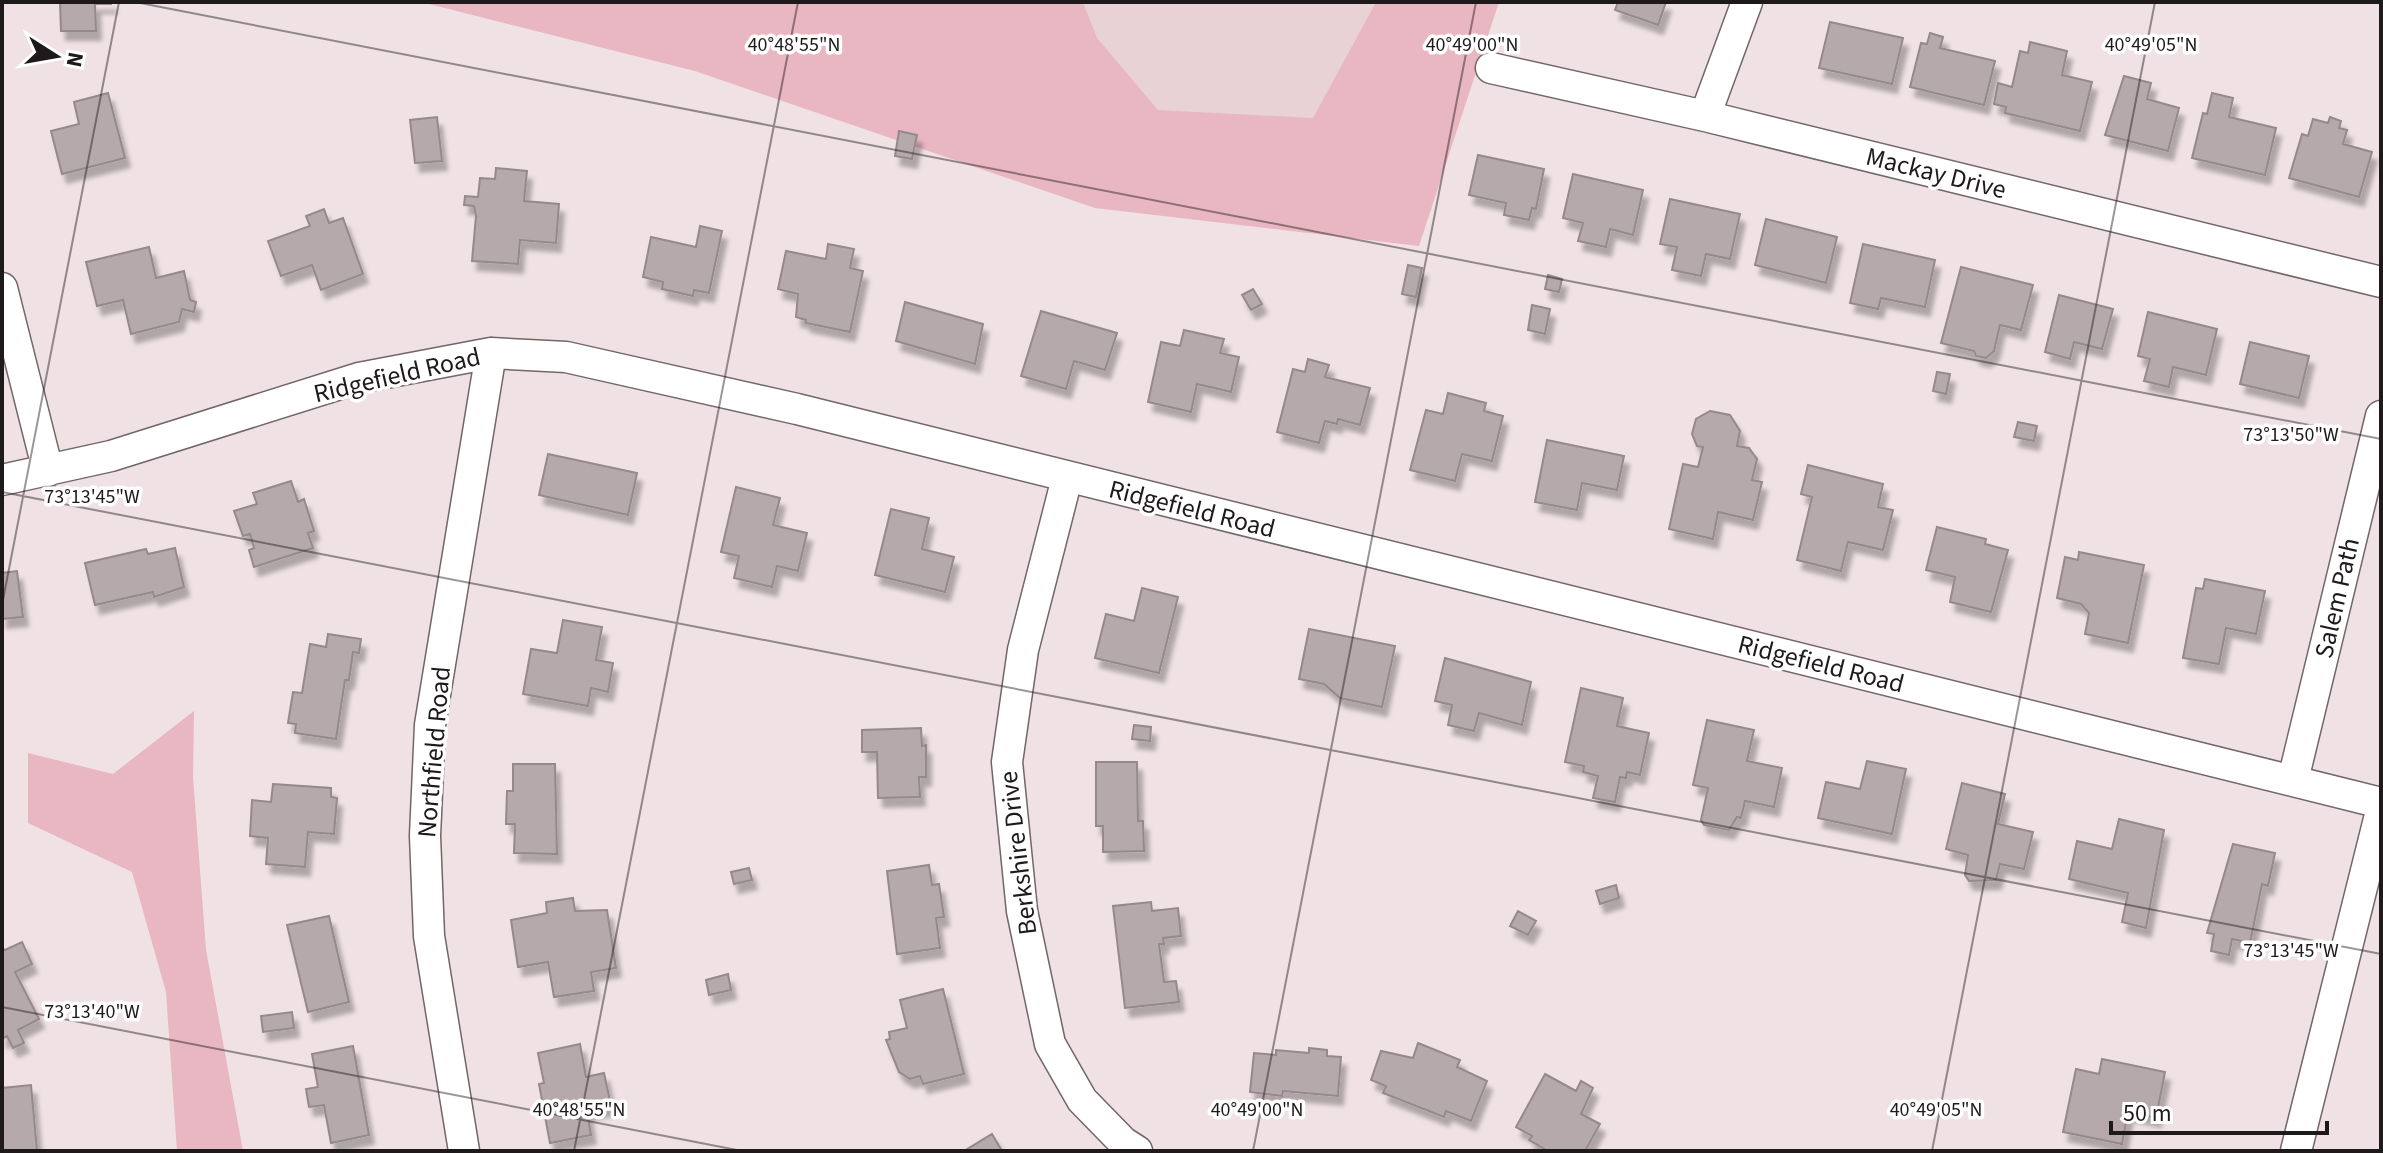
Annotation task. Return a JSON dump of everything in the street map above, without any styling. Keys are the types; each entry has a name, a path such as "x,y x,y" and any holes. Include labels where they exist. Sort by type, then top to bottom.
{"street":[{"path":"1705,116 1747,2"},
{"name":"Mackay Drive","path":"1491,68 1705,116 2381,282"},
{"path":"2,288 48,471"},
{"name":"Ridgefield Road","path":"2,480 111,456 359,378 491,353 566,357 629,369 2381,803"},
{"name":"Northfield Road","path":"464,1151 429,936 425,836 430,725 491,353"},
{"name":"Salem Path","path":"2293,780 2381,416"},
{"name":"Berkshire Drive","path":"1067,478 1023,650 1007,762 1022,911 1050,1044 1082,1100 1123,1142 1137,1151"},
{"path":"2296,1151 2381,811"}],"shaded area":[{"path":"421,2 1083,2 1097,38 1158,110 1313,118 1376,2 1499,2 1419,246 1095,208 695,71"},
{"path":"545,2 1420,2 1338,208"},
{"path":"194,711 193,777 206,950 243,1151 177,1151 166,992 132,872 28,823 28,753 113,774"}],"building":[{"path":"60,2 111,4 95,4 96,31 61,31"},
{"path":"1618,2 1666,2 1658,25 1615,10"},
{"path":"1830,22 1903,38 1892,84 1819,68"},
{"path":"1930,33 1943,37 1940,48 1995,61 1984,105 1910,87 1921,43 1927,44"},
{"path":"2030,42 2067,51 2062,75 2092,82 2080,131 2005,113 2006,107 1994,104 1998,83 2012,87 2020,51 2028,53"},
{"path":"2124,76 2151,83 2147,99 2179,108 2168,151 2105,135"},
{"path":"108,93 125,158 62,174 51,131 79,124 74,102"},
{"path":"2212,93 2233,98 2229,117 2276,128 2265,175 2192,158 2203,113 2207,114"},
{"path":"437,117 442,161 415,163 410,120"},
{"path":"2330,117 2341,121 2339,128 2347,130 2343,144 2372,152 2359,197 2289,178 2302,134 2308,136 2313,119 2328,123"},
{"path":"899,131 917,135 912,159 895,156"},
{"path":"1478,155 1544,169 1536,209 1532,208 1529,220 1504,215 1506,203 1469,195"},
{"path":"496,168 527,171 524,201 559,204 556,243 520,240 518,264 472,261 476,216 474,206 464,205 465,196 478,197 480,178 495,179"},
{"path":"1573,174 1643,190 1633,235 1610,229 1606,247 1578,241 1583,223 1563,218"},
{"path":"1670,199 1740,214 1730,259 1706,254 1701,276 1672,270 1677,247 1660,244"},
{"path":"324,209 329,223 343,218 363,274 321,290 312,265 281,276 268,241 310,226 306,216"},
{"path":"1766,219 1837,237 1826,283 1755,265"},
{"path":"700,226 722,231 709,293 694,290 693,296 662,289 663,282 643,277 651,237 696,247"},
{"path":"828,244 854,249 850,268 863,271 850,332 806,323 806,320 796,317 798,294 778,289 786,251 826,259"},
{"path":"1863,244 1935,260 1925,307 1881,298 1878,309 1850,303"},
{"path":"149,247 156,278 184,271 190,300 196,302 194,312 182,309 179,322 131,334 123,300 97,306 86,262"},
{"path":"1408,265 1422,268 1416,297 1402,294"},
{"path":"1961,267 2033,285 2021,330 2000,325 1994,351 1986,358 1976,356 1974,351 1941,343"},
{"path":"1548,275 1562,279 1559,292 1545,289"},
{"path":"1253,289 1262,304 1251,310 1242,295"},
{"path":"2059,295 2113,309 2102,349 2074,342 2070,359 2045,352"},
{"path":"905,302 983,324 975,364 896,341"},
{"path":"1532,305 1550,309 1545,334 1528,330"},
{"path":"1041,311 1117,333 1105,370 1074,361 1066,389 1021,376"},
{"path":"2148,312 2217,329 2206,375 2173,367 2169,387 2144,381 2150,359 2138,356"},
{"path":"1184,330 1224,339 1220,353 1239,357 1231,392 1197,384 1191,412 1148,402 1161,342 1180,346"},
{"path":"2250,342 2309,356 2299,398 2240,384"},
{"path":"1308,359 1329,365 1325,377 1370,388 1360,425 1338,419 1337,424 1325,421 1319,443 1277,432 1293,369 1305,372"},
{"path":"1937,372 1950,374 1946,394 1933,391"},
{"path":"1448,393 1486,403 1484,411 1503,416 1492,461 1462,454 1455,481 1410,470 1426,410 1443,414"},
{"path":"1710,411 1730,415 1740,431 1737,446 1749,448 1757,459 1752,480 1762,482 1753,520 1718,512 1713,539 1669,529 1683,464 1698,467 1703,447 1697,446 1692,434 1696,419"},
{"path":"2018,422 2037,426 2034,441 2014,437"},
{"path":"1547,440 1624,456 1617,490 1582,483 1577,510 1535,502"},
{"path":"548,454 637,473 628,515 539,495"},
{"path":"1808,465 1883,484 1878,507 1893,510 1883,550 1848,542 1841,571 1797,560 1812,497 1801,494"},
{"path":"291,481 298,502 304,499 314,531 308,533 313,548 254,567 249,550 254,548 250,534 243,536 234,511 257,504 253,493"},
{"path":"736,487 780,498 773,525 807,533 798,571 777,566 772,587 734,578 739,556 721,552"},
{"path":"891,509 929,518 922,549 954,557 945,592 875,575"},
{"path":"1937,527 1986,539 1985,544 2008,550 1991,612 1950,602 1955,577 1926,570"},
{"path":"175,548 184,587 154,597 153,592 95,605 85,563 146,549 148,554"},
{"path":"2079,552 2144,565 2128,643 2085,634 2089,613 2081,604 2057,598 2065,557 2078,560"},
{"path":"17,571 23,617 2,619 2,573"},
{"path":"2205,579 2265,591 2256,634 2226,628 2219,664 2183,658 2196,588 2203,589"},
{"path":"1142,588 1178,597 1159,673 1095,658 1106,614 1134,621"},
{"path":"563,620 602,627 596,660 613,663 608,692 591,688 588,706 523,694 531,649 557,653"},
{"path":"1309,629 1395,646 1382,707 1340,698 1324,684 1299,679"},
{"path":"328,634 361,639 359,653 353,652 349,680 345,680 336,739 295,733 296,724 288,723 293,692 302,693 310,644 326,647"},
{"path":"1445,658 1531,682 1522,725 1479,713 1474,731 1448,725 1452,705 1435,701"},
{"path":"1581,688 1623,698 1617,726 1649,733 1640,775 1627,772 1626,778 1620,777 1615,802 1593,798 1598,776 1583,772 1584,766 1565,762"},
{"path":"1707,720 1754,730 1747,761 1782,768 1774,807 1745,801 1741,818 1737,817 1729,830 1704,825 1701,820 1708,788 1693,785"},
{"path":"1134,725 1151,727 1150,741 1132,739"},
{"path":"921,728 922,746 926,745 926,777 919,777 920,797 878,798 877,752 862,752 862,730"},
{"path":"1867,761 1906,769 1892,834 1818,818 1826,782 1860,789"},
{"path":"1096,762 1137,762 1138,821 1143,821 1144,851 1103,852 1103,826 1096,826"},
{"path":"513,764 555,764 557,854 514,853 515,824 506,824 507,791 513,791"},
{"path":"1962,783 2005,794 1998,824 2033,832 2024,869 2000,864 1996,880 1969,881 1965,875 1968,855 1946,849"},
{"path":"273,784 331,788 331,797 337,798 334,834 308,832 305,867 266,864 268,838 250,836 252,800 271,802"},
{"path":"2119,819 2164,830 2146,928 2122,922 2128,893 2069,879 2077,841 2112,849"},
{"path":"2233,844 2275,853 2268,886 2262,884 2250,943 2232,939 2229,955 2211,951 2214,934 2207,933"},
{"path":"929,865 932,885 939,884 944,917 936,918 940,948 897,954 887,871"},
{"path":"749,868 752,880 734,884 731,872"},
{"path":"1616,885 1619,898 1600,904 1596,891"},
{"path":"573,898 575,911 607,910 616,968 591,972 594,991 554,997 548,962 518,967 511,920 547,913 546,902"},
{"path":"1151,902 1152,911 1178,908 1181,936 1163,938 1164,944 1159,944 1164,982 1176,981 1179,1002 1125,1008 1113,906"},
{"path":"1518,911 1536,921 1528,935 1510,926"},
{"path":"329,916 349,1002 308,1012 287,925"},
{"path":"22,942 32,964 15,972 39,1019 18,1030 24,1043 13,1048 7,1036 2,1039 2,948 5,950"},
{"path":"728,974 731,990 709,995 706,980"},
{"path":"943,989 964,1074 923,1084 920,1076 910,1079 899,1072 886,1040 890,1039 889,1032 907,1028 900,1000"},
{"path":"292,1012 294,1028 263,1032 261,1016"},
{"path":"1418,1043 1460,1060 1457,1067 1487,1081 1471,1121 1446,1111 1444,1117 1383,1093 1386,1086 1371,1080 1381,1051 1413,1058"},
{"path":"580,1044 586,1077 604,1073 611,1106 587,1111 591,1135 550,1143 539,1084 544,1083 538,1053"},
{"path":"353,1046 369,1135 331,1143 324,1105 309,1107 306,1089 318,1087 312,1054"},
{"path":"1309,1048 1327,1050 1327,1056 1341,1057 1338,1096 1283,1091 1282,1096 1250,1092 1254,1053 1276,1055 1276,1050 1309,1053"},
{"path":"2102,1059 2165,1072 2156,1118 2128,1112 2122,1144 2063,1132 2076,1069 2099,1074"},
{"path":"1545,1074 1576,1091 1581,1081 1593,1088 1581,1114 1600,1124 1585,1151 1548,1151 1529,1140 1532,1136 1516,1127"},
{"path":"31,1085 37,1151 2,1151 2,1088"},
{"path":"992,1134 1002,1151 964,1151"}]}
